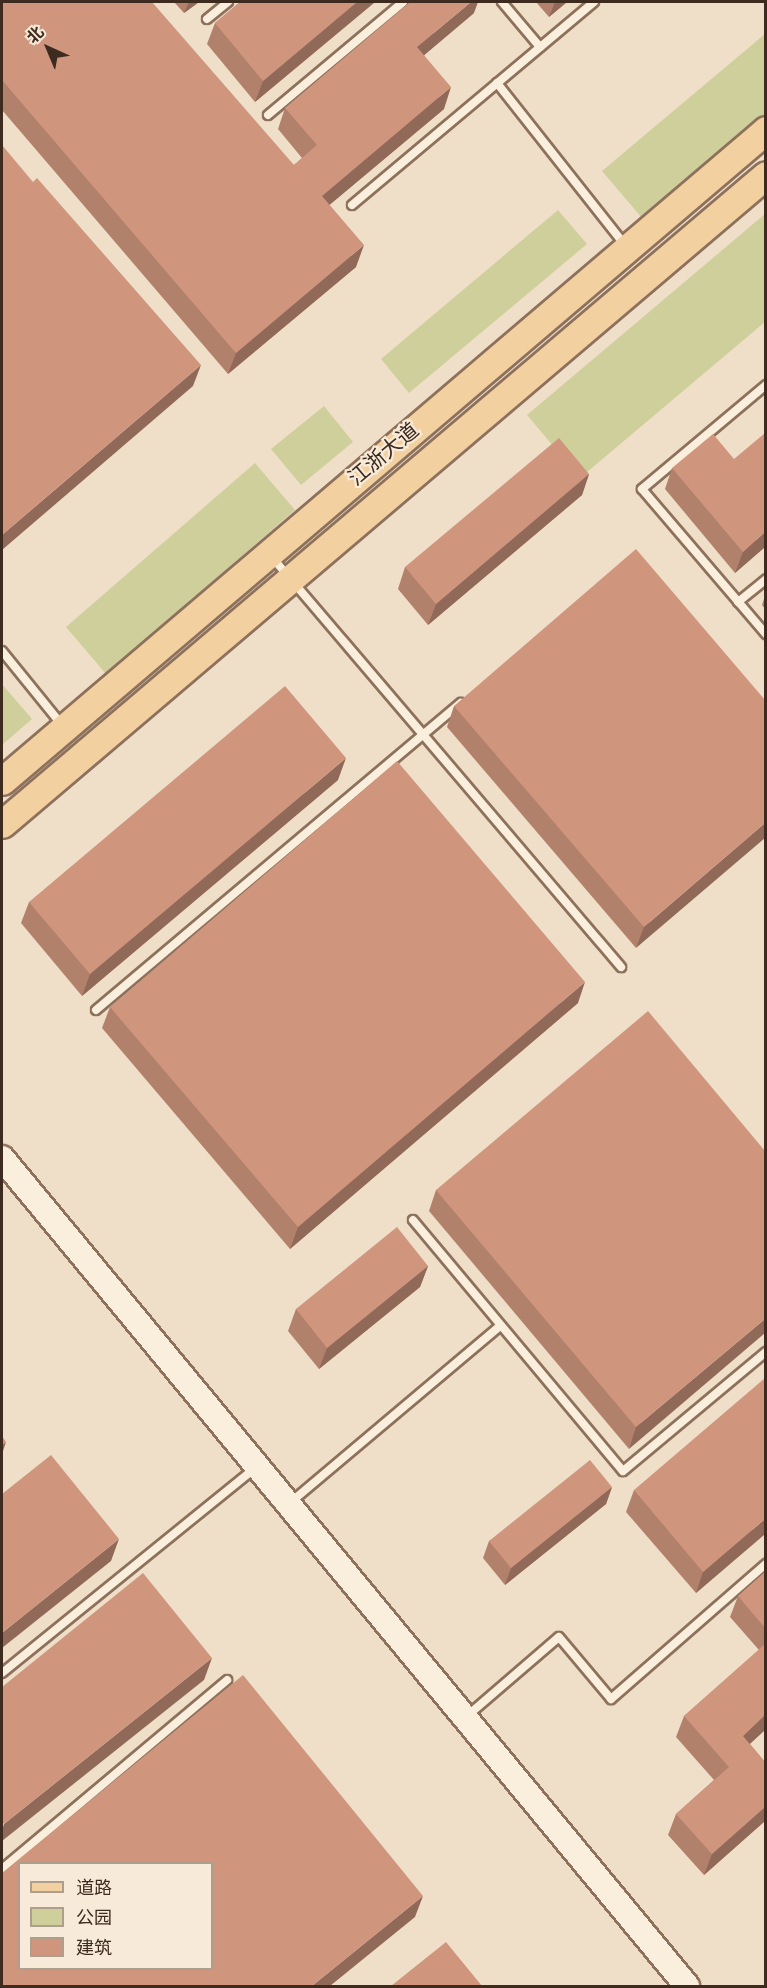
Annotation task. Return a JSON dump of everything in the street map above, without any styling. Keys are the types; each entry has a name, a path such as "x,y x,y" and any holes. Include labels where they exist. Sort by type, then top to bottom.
{"main road":[{"name":"江浙大道","path":"2,781 765,130"},
{"name":"江浙大道","path":"2,824 765,175"},
{"path":"2,1158 687,1986"}],"lane":[{"path":"207,19 228,2"},
{"path":"268,115 403,2"},
{"path":"502,2 540,47"},
{"path":"352,205 594,2"},
{"path":"497,83 627,248"},
{"path":"765,385 642,489 765,634"},
{"path":"269,553 621,967"},
{"path":"738,602 765,579"},
{"path":"2,651 64,727"},
{"path":"96,1010 469,696"},
{"path":"413,1220 623,1471 765,1352"},
{"path":"288,1504 500,1326"},
{"path":"2,1673 257,1466"},
{"path":"465,1718 559,1637 611,1699 765,1564"},
{"path":"2,1869 227,1680"}],"green space":[{"path":"765,34 765,114 642,218 602,171"},
{"path":"558,210 587,244 409,393 381,359"},
{"path":"765,214 765,322 580,478 527,415"},
{"path":"324,406 353,442 301,485 271,449"},
{"path":"255,463 295,510 106,674 66,627"},
{"path":"2,684 32,719 2,745"}],"building":[{"path":"2,2 152,2 294,165 317,145 285,108 410,2 471,2 417,47 451,87 322,196 364,245 236,353 2,80"},
{"path":"240,2 357,2 263,81 215,23"},
{"path":"2,145 33,182 37,178 201,365 2,535"},
{"path":"765,433 765,532 743,552 672,468 713,434 734,459"},
{"path":"559,438 589,474 436,604 405,567"},
{"path":"636,549 765,700 765,823 644,927 454,706"},
{"path":"285,686 346,758 90,974 29,902"},
{"path":"397,761 585,982 298,1227 110,1007"},
{"path":"648,1011 765,1151 765,1319 636,1427 436,1190"},
{"path":"397,1227 428,1266 327,1348 296,1309"},
{"path":"765,1378 765,1519 703,1572 634,1490"},
{"path":"51,1455 119,1539 2,1633 2,1494"},
{"path":"590,1460 612,1487 511,1568 489,1541"},
{"path":"765,1572 765,1628 738,1596"},
{"path":"143,1573 212,1658 4,1824 2,1822 2,1687"},
{"path":"765,1644 765,1715 743,1736 765,1762 765,1807 712,1854 676,1814 729,1767 684,1716"},
{"path":"243,1675 423,1896 312,1986 2,1986 2,1873"},
{"path":"446,1942 482,1986 391,1986"}]}
